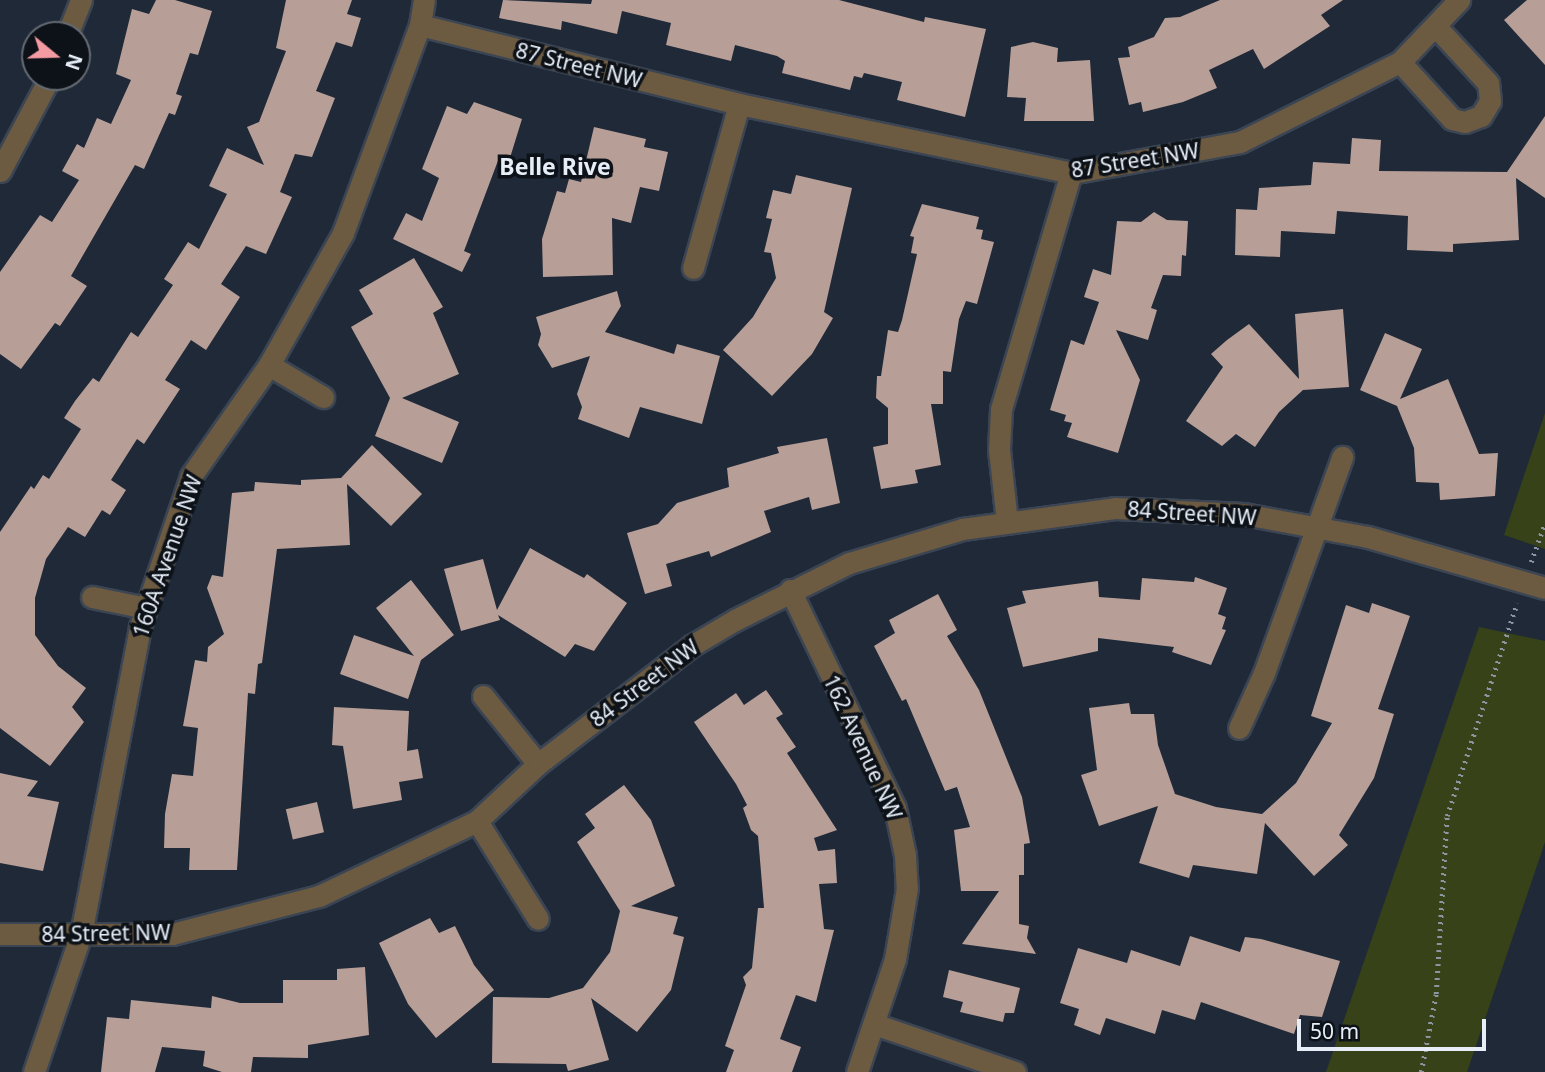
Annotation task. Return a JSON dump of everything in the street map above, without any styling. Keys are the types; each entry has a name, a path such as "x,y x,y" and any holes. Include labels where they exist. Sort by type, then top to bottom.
{"street":[{"path":"73,21 81,0"},
{"name":"160A Avenue NW","path":"34,1072 81,934 146,608 191,476 269,365 343,233 420,25 424,0"},
{"name":"87 Street NW","path":"420,25 738,104 1071,173 1240,142 1397,64 1437,28 1459,0"},
{"path":"1397,64 1452,119 1465,122 1481,116 1490,101 1488,83 1437,28"},
{"path":"0,171 43,91"},
{"path":"693,268 738,104"},
{"path":"1007,522 999,450 1001,409 1071,173"},
{"path":"269,365 323,397"},
{"path":"1239,728 1265,673 1342,457"},
{"name":"84 Street NW","path":"0,934 173,934 319,896 477,821 538,764 691,646 790,590 849,563 962,529 1071,512 1156,508 1244,514 1318,527 1448,557 1545,588"},
{"name":"162 Avenue NW","path":"790,590 895,808 901,829 906,888 903,920 874,1024 857,1072"},
{"path":"92,597 146,608"},
{"path":"483,696 538,764"},
{"path":"477,821 538,919"},
{"path":"874,1024 1015,1072"}],"path":[{"path":"1421,1072 1436,994 1447,816 1545,523"}],"green space":[{"path":"1545,413 1545,549 1504,535"},
{"path":"1479,627 1545,641 1545,842 1467,1072 1326,1072"}],"building":[{"path":"156,0 175,0 212,11 198,55 190,53 176,94 182,96 175,115 169,113 144,169 135,165 71,276 87,286 60,326 55,323 21,369 0,354 0,272 40,215 52,222 79,180 62,171 77,144 84,148 97,118 111,124 131,80 116,74 132,9 149,14"},
{"path":"286,0 352,0 347,14 361,18 352,47 336,42 316,91 335,98 312,157 295,154 280,192 292,197 266,254 246,246 221,284 240,297 206,350 191,340 165,380 180,389 144,444 137,439 111,480 126,490 110,515 102,510 85,537 68,527 46,559 35,598 35,635 58,666 86,688 72,707 84,722 50,766 0,728 0,532 31,486 34,489 43,475 49,479 81,429 64,418 75,401 93,378 99,382 131,332 138,337 173,285 164,279 188,242 199,249 227,194 209,186 227,148 264,165 247,127 259,122 286,51 276,48"},
{"path":"503,0 591,4 592,0 839,0 924,22 925,17 986,29 965,117 897,100 902,82 864,73 862,78 854,76 850,90 782,73 785,61 777,56 735,45 731,61 666,45 671,23 622,11 617,34 562,21 561,30 499,18"},
{"path":"1220,0 1343,0 1321,15 1330,26 1264,69 1253,49 1209,70 1217,88 1183,102 1143,112 1141,102 1129,105 1118,58 1130,57 1128,47 1154,37 1165,18 1180,17"},
{"path":"1527,0 1545,0 1545,65 1504,20"},
{"path":"1033,42 1058,48 1057,62 1090,60 1094,121 1024,121 1026,98 1007,97 1011,47"},
{"path":"474,102 522,119 509,161 499,158 464,251 471,254 462,272 393,239 406,213 422,221 439,178 422,169 447,106 467,114"},
{"path":"1545,116 1545,198 1516,178 1519,240 1453,244 1453,252 1407,250 1408,216 1337,211 1335,234 1281,231 1280,257 1235,255 1236,209 1257,210 1259,188 1311,185 1313,162 1350,164 1352,138 1381,140 1379,171 1507,172"},
{"path":"594,127 646,139 644,147 668,152 659,191 640,187 631,223 612,218 613,275 543,277 542,239 557,191 565,193 569,179 581,182"},
{"path":"796,175 852,188 824,312 833,318 812,354 772,396 723,350 753,317 776,278 771,253 764,252 772,219 766,218 773,190 791,194"},
{"path":"922,204 979,217 976,229 983,230 981,239 994,242 977,304 966,301 959,319 951,372 943,371 943,404 931,404 941,465 915,470 918,483 881,489 873,447 888,444 888,408 876,398 877,376 881,376 888,330 898,332 902,320 917,254 911,253 914,237 910,236"},
{"path":"1154,212 1167,220 1188,221 1186,256 1182,255 1181,276 1163,275 1151,308 1157,310 1148,340 1116,330 1140,380 1118,453 1067,437 1072,423 1064,421 1066,415 1050,410 1071,340 1084,345 1099,302 1084,297 1093,269 1111,275 1117,221 1141,222"},
{"path":"414,258 443,307 433,313 459,374 402,398 459,422 442,463 375,436 390,398 351,327 373,314 359,290"},
{"path":"617,291 621,306 605,332 674,354 677,344 720,356 702,424 640,407 629,438 578,419 582,407 577,394 590,356 552,368 538,345 541,334 536,317"},
{"path":"1343,309 1349,387 1303,390 1279,412 1255,447 1236,434 1222,446 1186,421 1223,367 1211,354 1249,324 1299,379 1295,314"},
{"path":"1385,333 1422,349 1400,399 1448,379 1479,454 1498,453 1495,496 1440,500 1439,483 1416,482 1414,448 1397,406 1360,390"},
{"path":"827,438 840,503 812,510 809,497 764,511 771,532 711,557 709,551 666,564 672,586 645,594 627,533 658,524 677,503 729,487 727,468 779,453 777,447"},
{"path":"372,445 422,494 391,526 347,484 350,545 277,549 262,663 258,664 255,694 248,693 237,870 189,870 190,848 164,848 165,814 172,774 193,776 198,728 183,726 195,660 207,662 208,647 224,634 207,588 212,575 223,577 232,493 254,491 255,482 301,485 301,480 341,478"},
{"path":"530,548 584,578 587,574 627,603 594,651 575,644 565,657 498,615 500,620 461,631 444,569 483,559 497,610"},
{"path":"1195,577 1227,588 1218,614 1226,617 1222,629 1226,630 1211,665 1172,652 1174,647 1098,638 1098,651 1023,667 1007,608 1026,603 1022,591 1098,581 1099,597 1140,600 1142,578 1194,582"},
{"path":"411,580 454,635 421,660 408,699 340,674 354,635 414,656 376,608"},
{"path":"938,594 957,630 947,636 979,690 1022,797 1030,843 1024,844 1024,875 1019,875 1019,924 1029,926 1027,938 1036,954 962,944 999,891 961,891 954,830 970,827 957,787 945,791 906,699 902,701 874,646 895,633 889,620"},
{"path":"1372,603 1410,616 1378,709 1394,714 1374,778 1339,835 1348,845 1314,876 1265,823 1257,874 1193,865 1189,878 1139,863 1158,806 1099,826 1081,775 1097,770 1089,708 1129,703 1131,714 1154,714 1158,745 1175,794 1216,807 1262,814 1296,783 1332,723 1311,716 1346,605 1369,613"},
{"path":"766,690 783,714 776,718 796,747 787,753 837,830 814,838 818,851 835,849 837,883 819,884 824,929 834,930 816,1002 796,995 780,1039 801,1047 792,1072 726,1072 734,1050 725,1046 746,985 743,977 752,968 758,908 764,908 758,836 751,830 743,808 747,805 736,784 694,722 736,693 744,705"},
{"path":"334,707 409,711 407,751 418,749 423,778 399,782 402,800 353,809 343,746 332,745"},
{"path":"0,773 38,781 27,796 59,802 43,871 0,863"},
{"path":"624,785 651,820 675,886 631,906 678,917 673,934 684,937 671,990 637,1032 591,998 609,1060 568,1071 566,1064 492,1063 493,997 549,998 583,988 610,952 620,911 577,842 595,828 585,814"},
{"path":"317,802 324,832 293,839 286,809"},
{"path":"430,918 439,933 455,926 474,965 494,990 436,1038 408,1004 379,943"},
{"path":"1190,936 1240,952 1245,937 1261,939 1340,961 1322,1017 1300,1015 1294,1034 1201,1002 1195,1020 1162,1010 1155,1034 1106,1018 1100,1035 1074,1025 1079,1009 1060,1003 1078,948 1127,963 1131,950 1180,966"},
{"path":"365,967 369,1035 308,1045 308,1058 253,1057 251,1072 222,1072 203,1066 205,1051 162,1047 155,1072 101,1072 107,1017 129,1019 131,1000 211,1008 212,996 240,1003 283,1003 283,980 337,980 337,969"},
{"path":"949,970 1020,988 1014,1013 1005,1013 1003,1022 960,1012 963,1002 943,997"}],"district":[{"name":"Belle Rive","path":"555,166"}]}
